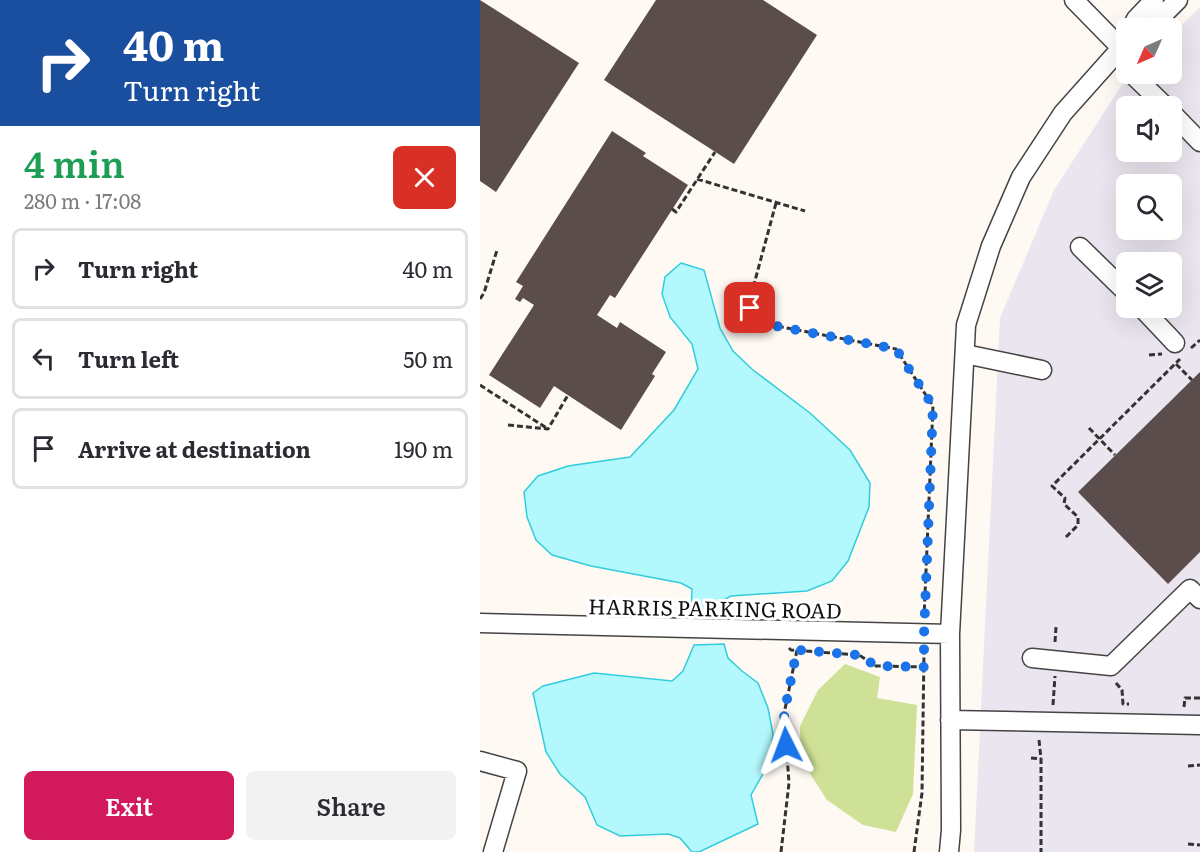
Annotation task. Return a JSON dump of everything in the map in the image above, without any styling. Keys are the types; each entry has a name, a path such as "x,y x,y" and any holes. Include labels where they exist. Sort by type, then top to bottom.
{"street":[{"path":"1074,0 1116,43"},
{"path":"1138,18 1154,0"},
{"path":"1160,18 1178,0"},
{"path":"949,852 951,830 950,634 966,325 987,257 1021,177 1063,113 1116,57"},
{"path":"1142,84 1155,96"},
{"path":"1182,123 1200,142"},
{"path":"1080,247 1116,282"},
{"path":"1148,318 1170,352"},
{"path":"965,354 1042,370"},
{"path":"1032,658 1111,666 1190,589 1200,599"},
{"name":"HARRIS PARKING ROAD","path":"480,623 950,634"},
{"path":"950,720 1200,725"},
{"path":"480,761 518,771 493,852"}],"path":[{"path":"672,209 676,212 715,152"},
{"path":"697,179 805,211"},
{"path":"776,203 753,288 750,308 760,323 896,349 933,406 924,635 922,793 914,852"},
{"path":"480,299 484,293 497,250"},
{"path":"1066,537 1078,525 1078,517 1064,504 1065,498 1052,486 1200,340"},
{"path":"1149,355 1170,352 1175,364 1192,380"},
{"path":"480,386 548,429"},
{"path":"548,429 568,395"},
{"path":"508,425 548,429"},
{"path":"1089,428 1115,455"},
{"path":"779,631 791,650 859,655 876,666 924,667"},
{"path":"781,852 789,783 784,714 797,650"},
{"path":"1112,678 1122,690 1123,704 1131,705"},
{"path":"1184,710 1185,698 1200,698"},
{"path":"1036,722 1041,759 1041,852"},
{"path":"1031,758 1041,759"},
{"path":"1188,766 1200,765"},
{"path":"1188,844 1200,845"}],"shaded area":[{"path":"1200,7 1200,852 974,852 1000,318 1054,190 1122,84 1182,84 1182,25"}],"green space":[{"path":"845,664 880,677 877,698 917,705 913,794 896,832 863,825 827,800 801,760 800,726 818,690"}],"water":[{"path":"681,263 704,270 720,328 733,351 753,370 810,413 850,450 870,483 869,507 848,561 832,581 807,591 731,596 718,603 714,614 691,614 692,589 681,583 591,566 552,555 536,540 527,517 524,492 538,476 568,466 630,457 674,410 698,369 692,344 670,317 662,294 665,277"},
{"path":"724,644 728,658 758,683 768,708 773,734 769,763 751,795 758,824 699,852 692,852 680,838 668,834 620,836 597,825 585,797 560,774 546,752 533,693 543,686 594,673 672,681 683,671 694,645"}],"building":[{"path":"480,0 579,63 496,192 480,181"},
{"path":"656,0 763,0 817,35 734,164 604,80"},
{"path":"612,131 646,153 643,156 688,185 615,298 610,295 597,315 617,328 620,322 666,352 652,374 655,376 621,430 554,386 540,408 489,375 534,305 523,298 520,302 515,299 523,286 516,282"},
{"path":"1200,372 1200,552 1168,584 1078,492"}],"route":[{"path":"750,308 760,323 896,349 933,406 924,667 876,666 859,655 797,650 784,714 786,745"}]}
